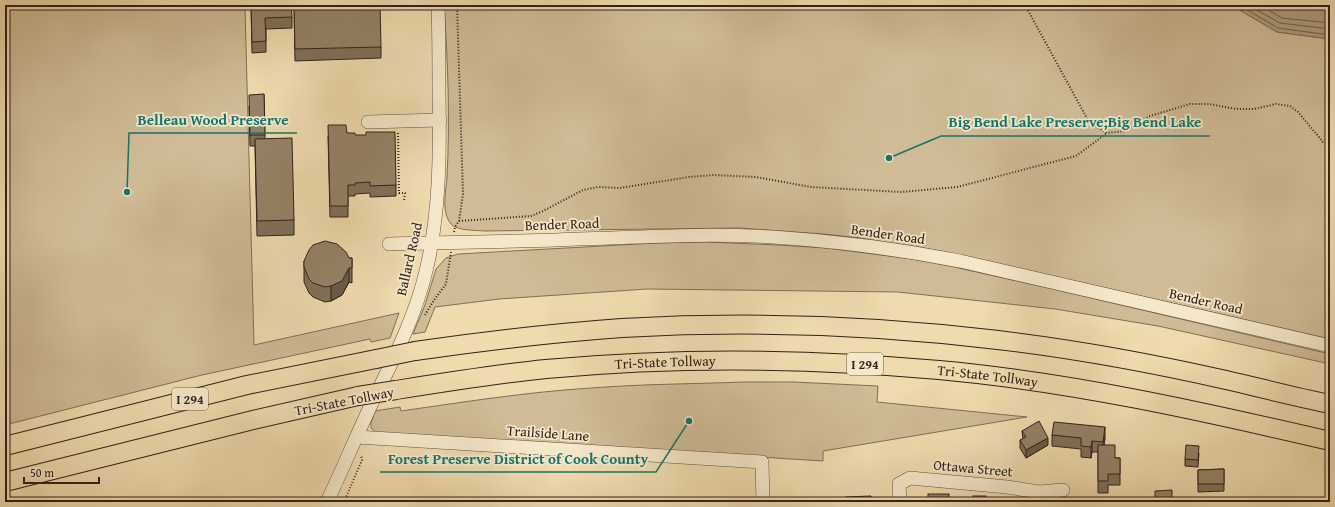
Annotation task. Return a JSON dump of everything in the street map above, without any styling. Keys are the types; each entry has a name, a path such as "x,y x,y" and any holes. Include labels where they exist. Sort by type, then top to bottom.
{"highway":[{"name":"I 294","path":"5,446 247,385 415,351 531,336 624,328 705,325 816,326 850,328 946,335 1054,348 1139,362 1218,378 1330,404"},
{"name":"Tri-State Tollway","path":"5,482 253,420 358,396 544,369 699,360 856,363 1026,380 1129,396 1330,441"}],"street":[{"name":"Ballard Road","path":"327,502 397,351 426,272 432,243 439,171 440,120 438,5"},
{"path":"368,122 440,120"},
{"name":"Bender Road","path":"389,244 708,235 772,237 906,251 968,263 1330,346"},
{"name":"Trailside Lane","path":"357,437 762,462 763,502"},
{"name":"Ottawa Street","path":"900,502 899,484 910,478 1008,487 1039,492 1063,490"}],"path":[{"path":"457,5 462,160 462,194 459,220 531,216 543,212 583,190 598,187 620,188 666,180 713,175 756,177 811,187 900,192 956,187 1076,156 1107,133 1126,131 1150,116 1190,104 1209,104 1236,109 1254,109 1276,104 1290,106 1298,112 1323,142 1330,145"},
{"path":"1025,5 1089,122 1107,133"},
{"path":"398,121 399,193 405,193 404,201"},
{"path":"344,502 362,460 361,454"}],"shaded area":[{"path":"5,5 417,5 245,8 254,345 399,313 390,338 371,342 370,339 202,375 5,425"},
{"path":"444,5 1231,5 1277,32 1330,39 1330,339 947,252 861,238 740,228 484,231 458,228 451,224 445,208 448,156 448,113"},
{"path":"705,242 826,248 912,259 954,267 1330,354 1330,364 1158,326 1055,309 898,292 647,289 499,299 435,307 425,332 413,334 425,305 436,269 446,258 458,254 657,243"},
{"path":"743,382 793,382 878,386 877,402 1027,417 823,451 823,461 377,433 371,428 375,411 400,407 401,411 519,395 591,388"}],"water":[{"path":"1231,5 1330,5 1330,39 1277,32"}],"building":[{"path":"251,5 291,5 292,17 265,18 266,41 252,42"},
{"path":"294,5 380,5 381,47 295,49"},
{"path":"264,94 265,135 250,135 249,95"},
{"path":"328,125 346,125 347,133 355,133 355,135 366,135 366,132 395,132 396,185 370,186 370,182 348,185 348,206 330,206"},
{"path":"292,138 294,220 257,221 255,139"},
{"path":"325,241 337,244 346,252 349,258 352,258 352,268 349,268 342,281 325,287 313,283 309,279 304,267 304,261 313,245"},
{"path":"1039,421 1048,438 1026,450 1020,440 1026,437 1022,431"},
{"path":"1054,422 1105,427 1103,442 1092,441 1091,447 1081,446 1081,438 1052,435"},
{"path":"1098,445 1115,445 1115,458 1120,458 1120,474 1108,474 1108,481 1098,481"},
{"path":"1186,445 1199,446 1198,460 1185,459"},
{"path":"1224,469 1224,484 1198,484 1198,470"},
{"path":"1172,490 1172,502 1155,502 1155,491"},
{"path":"928,494 949,494 949,502 928,502"},
{"path":"871,496 871,502 845,502 845,497"},
{"path":"973,496 986,496 986,502 973,502"},
{"path":"1092,499 1094,502 1086,502"}],"place":[{"name":"Big Bend Lake Preserve;Big Bend Lake","path":"889,158"},
{"name":"Belleau Wood Preserve","path":"127,192"},
{"name":"Forest Preserve District of Cook County","path":"689,421"}]}
